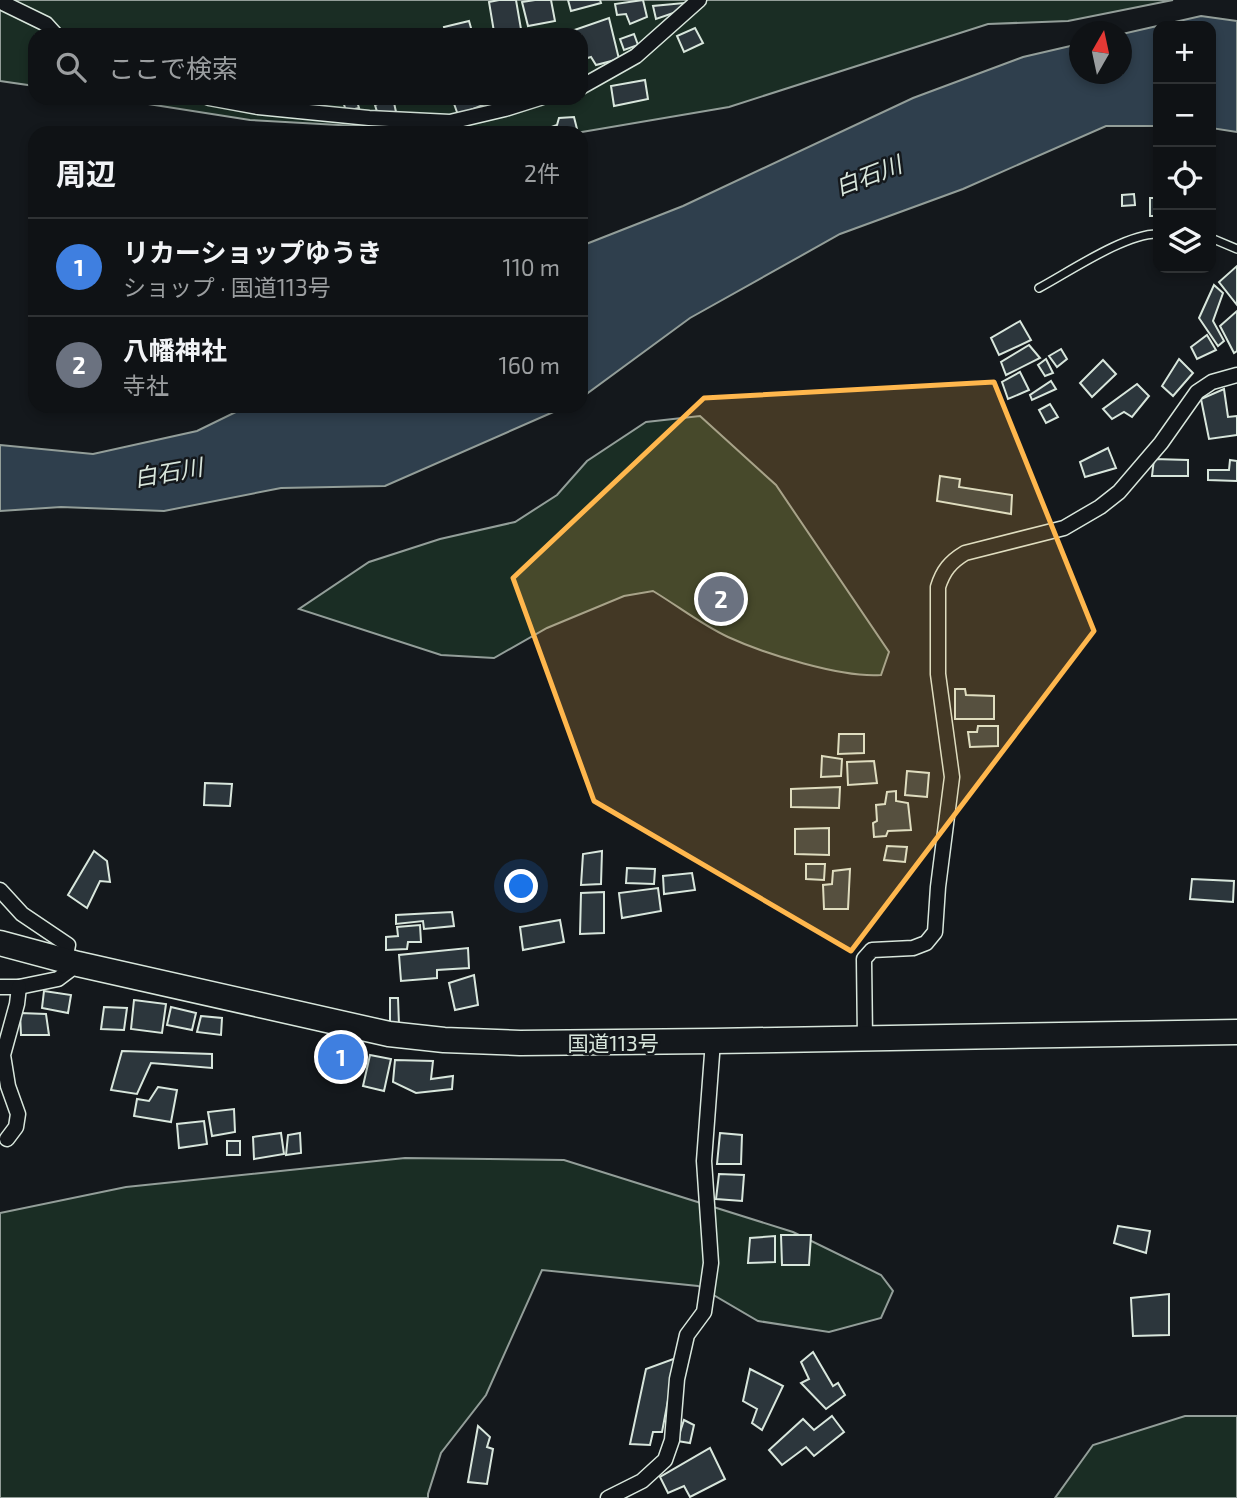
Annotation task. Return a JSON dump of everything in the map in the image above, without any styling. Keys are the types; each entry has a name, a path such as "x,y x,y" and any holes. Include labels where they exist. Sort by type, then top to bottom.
{"highway":[{"name":"国道113号","path":"0,943 72,962 389,1034 444,1040 520,1043 1237,1032"}],"street":[{"path":"588,82 636,56 699,0"},
{"path":"3,5 50,28"},
{"path":"247,105 369,118 450,122 518,105"},
{"path":"865,1039 864,959 873,950 913,948 926,943 935,932 952,776 938,674 938,587 942,574 953,560 965,553 1064,528 1100,507 1119,492 1161,443 1197,392 1212,382 1237,375"},
{"path":"0,891 22,914 68,945 72,962 58,979 19,987 0,987"},
{"path":"7,1139 16,1126 18,1114 8,1086 3,1055 19,987"},
{"path":"608,1498 642,1481 665,1460 672,1440 677,1379 687,1335 704,1312 711,1263 704,1161 713,1041"}],"lane":[{"path":"1039,288 1115,246 1146,233 1153,234"},
{"path":"1216,240 1237,249"}],"highlighted area":[{"path":"994,382 1094,631 851,951 594,801 513,578 704,398"}],"green space":[{"path":"0,0 1173,0 1068,21 988,24 729,107 588,131 588,126 356,126 250,120 155,105 588,105 588,28 28,28 28,85 0,81"},
{"path":"700,416 776,485 889,652 881,675 825,669 762,651 718,632 653,591 624,596 547,628 494,658 441,655 299,609 369,562 440,539 515,522 557,495 587,461 646,422"},
{"path":"405,1158 564,1160 793,1232 881,1275 893,1291 881,1318 829,1332 758,1321 698,1286 542,1270 486,1395 441,1453 428,1498 0,1498 0,1213 126,1187"},
{"path":"1185,1416 1237,1416 1237,1498 1055,1498 1093,1445"}],"water":[{"path":"1201,16 1237,21 1237,132 1216,129 1216,21 1179,21"},
{"name":"白石川","path":"1153,27 1153,126 1106,126 963,189 840,234 690,318 588,393 588,243 683,206 913,98 1023,57 1069,46 1069,84 1132,84 1132,32"},
{"name":"白石川","path":"234,413 551,413 385,486 281,488 164,511 61,507 0,511 0,445 93,454 197,431"}],"building":[{"path":"516,0 521,28 493,28 489,2"},
{"path":"551,0 555,21 528,26 522,2"},
{"path":"568,0 600,0 601,3 571,11"},
{"path":"643,0 647,17 630,24 626,14 617,15 615,4"},
{"path":"684,3 685,9 656,19 653,6"},
{"path":"609,18 619,59 596,65 591,57 588,58 588,28 580,28"},
{"path":"469,21 471,28 444,28"},
{"path":"695,28 703,43 684,52 677,36"},
{"path":"634,34 638,45 624,50 620,39"},
{"path":"645,80 648,99 614,106 611,86"},
{"path":"344,105 358,105 359,108 346,111"},
{"path":"375,105 394,105 396,112 378,115"},
{"path":"454,105 483,105 458,115"},
{"path":"574,117 576,126 554,126 559,118"},
{"path":"1134,194 1135,205 1122,206 1122,195"},
{"path":"1150,198 1153,198 1153,216 1150,216"},
{"path":"1237,266 1237,305 1219,282"},
{"path":"1214,285 1223,293 1213,321 1224,341 1218,346 1199,318"},
{"path":"1237,311 1237,351 1234,353 1220,326"},
{"path":"1020,321 1031,340 999,355 991,338"},
{"path":"1207,335 1216,350 1197,359 1191,347"},
{"path":"1029,345 1040,358 1006,375 1001,362"},
{"path":"1061,349 1067,359 1057,367 1049,356"},
{"path":"1046,359 1053,373 1045,376 1038,365"},
{"path":"1179,359 1193,373 1173,396 1162,386"},
{"path":"1103,360 1116,374 1092,397 1080,383"},
{"path":"1020,372 1029,390 1008,399 1002,382"},
{"path":"1051,381 1056,389 1032,400 1030,395"},
{"path":"1137,384 1149,396 1132,417 1124,412 1112,419 1103,409"},
{"path":"1224,389 1228,417 1237,416 1237,435 1209,439 1201,399"},
{"path":"1050,404 1058,417 1046,423 1039,410"},
{"path":"1108,448 1116,468 1085,477 1080,462"},
{"path":"1154,459 1188,460 1188,476 1152,476"},
{"path":"1230,460 1237,461 1237,481 1208,480 1208,470 1229,470"},
{"path":"940,476 960,479 959,487 1012,495 1011,514 937,501"},
{"path":"955,689 965,689 966,695 994,696 994,719 955,719"},
{"path":"978,726 998,726 998,746 970,747 968,732 977,732"},
{"path":"839,734 864,734 864,753 838,754"},
{"path":"822,756 842,759 841,776 821,777"},
{"path":"874,761 877,783 848,785 847,762"},
{"path":"907,771 929,773 927,797 905,795"},
{"path":"205,783 232,784 230,806 204,805"},
{"path":"840,787 839,808 791,807 791,789"},
{"path":"896,791 896,801 908,803 911,830 888,831 886,836 874,837 876,805 885,804 887,792"},
{"path":"829,828 829,855 795,854 795,829"},
{"path":"887,846 907,847 905,862 884,860"},
{"path":"94,851 107,861 110,882 100,881 87,908 68,895"},
{"path":"602,851 601,884 581,885 583,854"},
{"path":"806,864 825,864 824,880 806,879"},
{"path":"627,868 655,869 654,884 626,883"},
{"path":"850,869 848,909 824,909 823,885 832,884 833,871"},
{"path":"692,873 695,890 664,894 663,876"},
{"path":"1192,879 1234,881 1233,902 1190,899"},
{"path":"658,888 661,911 622,918 619,893"},
{"path":"604,892 604,933 580,934 581,893"},
{"path":"452,912 454,926 424,929 423,921 396,924 396,915"},
{"path":"560,920 564,942 523,950 520,927"},
{"path":"420,925 421,942 408,942 407,949 386,950 386,937 398,936 397,927"},
{"path":"468,948 469,968 437,970 437,978 401,981 399,955"},
{"path":"474,975 478,1005 455,1010 449,983"},
{"path":"44,991 71,995 68,1013 42,1008"},
{"path":"390,998 398,998 399,1025 390,1026"},
{"path":"134,1000 166,1004 162,1033 131,1029"},
{"path":"104,1007 127,1008 124,1030 101,1029"},
{"path":"171,1007 196,1013 192,1030 167,1025"},
{"path":"20,1013 46,1014 49,1035 21,1035"},
{"path":"201,1016 222,1018 221,1035 197,1032"},
{"path":"122,1051 212,1054 212,1068 151,1063 137,1094 111,1090"},
{"path":"370,1055 391,1059 384,1091 363,1086"},
{"path":"395,1060 433,1061 431,1079 453,1076 452,1089 416,1093 393,1082"},
{"path":"158,1087 177,1090 171,1122 134,1116 137,1099 149,1101"},
{"path":"234,1109 235,1132 212,1136 208,1112"},
{"path":"204,1121 207,1144 179,1148 177,1124"},
{"path":"281,1133 284,1154 254,1159 253,1137"},
{"path":"300,1133 301,1153 286,1155 288,1135"},
{"path":"720,1133 742,1135 741,1164 717,1164"},
{"path":"227,1141 240,1141 240,1155 227,1155"},
{"path":"719,1174 744,1175 742,1201 716,1199"},
{"path":"1118,1226 1150,1231 1146,1253 1114,1243"},
{"path":"781,1235 811,1235 809,1265 782,1265"},
{"path":"775,1236 775,1262 748,1263 750,1238"},
{"path":"1169,1294 1169,1335 1133,1336 1131,1298"},
{"path":"813,1352 833,1386 838,1383 845,1395 826,1409 801,1383 809,1379 801,1362"},
{"path":"676,1358 662,1432 653,1432 650,1445 630,1444 646,1369"},
{"path":"750,1369 783,1386 762,1430 752,1423 757,1409 743,1401"},
{"path":"832,1416 844,1432 814,1456 806,1447 782,1465 769,1450 803,1419 814,1430"},
{"path":"684,1420 694,1425 690,1443 677,1441"},
{"path":"478,1426 490,1437 487,1447 493,1449 487,1484 468,1482"},
{"path":"710,1448 725,1479 690,1497 684,1486 668,1493 660,1477"}],"place":[{"name":"八幡神社","path":"721,599"},
{"name":"リカーショップゆうき","path":"341,1057"}]}
